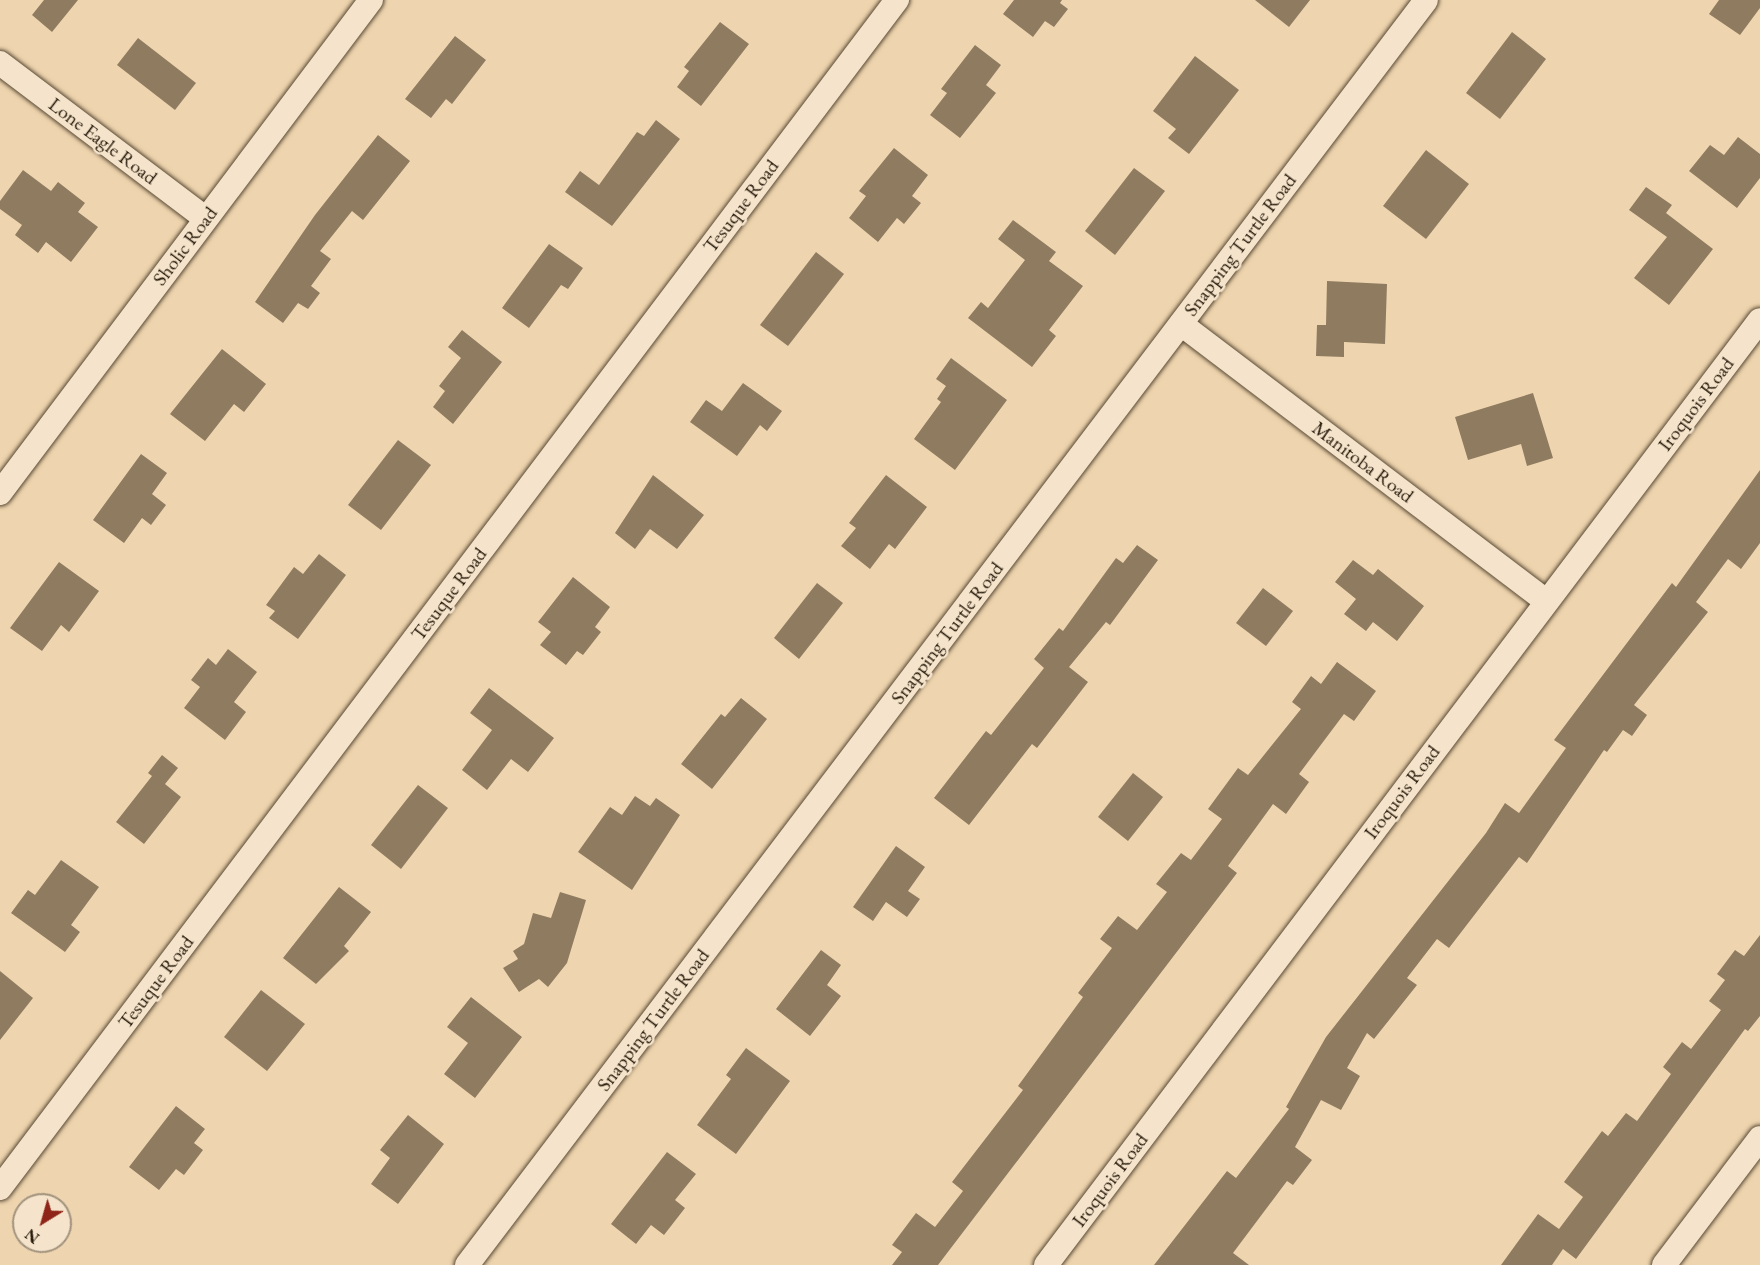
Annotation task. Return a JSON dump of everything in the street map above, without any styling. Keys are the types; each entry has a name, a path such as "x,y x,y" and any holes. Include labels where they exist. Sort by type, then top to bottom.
{"street":[{"name":"Sholic Road","path":"0,492 371,0"},
{"name":"Tesuque Road","path":"0,1188 897,0"},
{"name":"Snapping Turtle Road","path":"467,1265 1426,0"},
{"name":"Lone Eagle Road","path":"0,63 206,219"},
{"name":"Iroquois Road","path":"1046,1265 1760,320"},
{"name":"Manitoba Road","path":"1181,324 1546,601"},
{"path":"1664,1265 1760,1138"}],"building":[{"path":"44,0 78,0 52,32 32,15"},
{"path":"1014,0 1062,0 1060,3 1068,9 1054,27 1045,21 1033,37 1003,14"},
{"path":"1255,0 1310,0 1289,27"},
{"path":"1719,0 1760,0 1760,8 1740,35 1709,14"},
{"path":"720,22 749,44 701,106 677,87 689,71 684,67"},
{"path":"1512,32 1546,59 1500,119 1466,93"},
{"path":"455,36 486,60 452,104 446,99 431,118 405,99"},
{"path":"138,38 196,83 175,110 117,65"},
{"path":"975,45 1001,65 986,85 996,93 960,138 930,115 947,93 941,89"},
{"path":"1195,56 1239,90 1189,154 1168,138 1176,129 1153,111"},
{"path":"656,120 680,139 612,226 565,192 580,171 599,185 637,132 644,136"},
{"path":"378,135 410,161 363,220 352,211 320,251 331,259 311,286 320,293 308,309 298,303 283,323 255,302 315,215"},
{"path":"1738,137 1760,154 1760,178 1737,208 1689,171 1710,145 1724,155"},
{"path":"894,148 928,175 912,196 921,203 904,224 897,218 878,242 849,218 866,196 859,191"},
{"path":"1426,150 1469,184 1426,239 1383,206"},
{"path":"1134,168 1165,191 1115,255 1085,231"},
{"path":"23,170 51,191 58,182 85,203 78,212 98,227 71,262 46,242 38,253 15,235 22,225 0,209 0,201"},
{"path":"1646,187 1672,205 1666,213 1713,249 1669,305 1634,278 1667,237 1629,210"},
{"path":"1013,220 1056,252 1049,261 1083,286 1049,330 1056,336 1032,367 968,318 981,302 988,308 1025,260 998,239"},
{"path":"549,244 583,268 568,289 561,285 529,328 502,308"},
{"path":"816,252 844,274 788,346 760,325"},
{"path":"1327,281 1387,284 1385,344 1344,342 1344,357 1316,356 1317,325 1326,325"},
{"path":"462,330 502,362 453,424 433,407 445,391 439,386 461,358 448,347"},
{"path":"222,349 266,384 244,412 234,404 205,441 170,414"},
{"path":"951,358 1007,400 955,470 914,439 941,402 937,399 946,386 936,379"},
{"path":"743,383 782,411 767,431 760,425 737,456 690,422 706,400 722,411"},
{"path":"1533,393 1553,458 1527,466 1521,444 1468,460 1455,417"},
{"path":"398,440 431,465 381,530 348,505"},
{"path":"141,454 167,473 152,494 166,505 151,525 142,518 124,543 93,520"},
{"path":"1760,470 1760,543 1741,569 1728,559 1696,602 1708,612 1634,705 1647,715 1632,736 1623,730 1607,752 1604,750 1527,863 1519,857 1449,948 1437,939 1407,978 1417,985 1374,1039 1367,1033 1347,1068 1360,1076 1341,1110 1321,1100 1295,1147 1312,1160 1293,1185 1287,1181 1233,1253 1249,1265 1154,1265 1227,1171 1236,1178 1289,1109 1286,1107 1326,1037 1486,833 1505,803 1519,813 1566,748 1554,740 1672,583 1676,587"},
{"path":"653,475 704,515 677,549 650,529 635,549 615,533"},
{"path":"886,475 927,507 895,549 889,544 870,569 841,546 856,528 849,523"},
{"path":"1137,545 1158,560 1110,625 1106,622 1069,667 1088,682 1037,748 1032,744 969,825 934,798 986,731 991,735 1044,668 1034,659 1059,628 1063,631 1116,558 1123,563"},
{"path":"319,554 346,575 298,639 269,618 275,611 266,605 294,567 303,574"},
{"path":"1353,560 1373,575 1378,569 1424,606 1397,641 1373,622 1366,631 1344,614 1356,599 1335,582"},
{"path":"59,562 99,591 69,632 61,625 42,651 10,628"},
{"path":"573,577 610,607 595,627 601,632 583,655 577,651 566,665 540,645 551,632 538,622"},
{"path":"817,583 843,603 799,659 774,638"},
{"path":"1263,588 1293,611 1266,646 1236,623"},
{"path":"228,649 257,672 234,702 246,712 225,740 184,708 200,687 191,680 208,658 216,665"},
{"path":"1337,662 1376,691 1354,721 1344,714 1299,774 1309,782 1286,814 1273,804 1228,866 1237,873 938,1265 892,1265 902,1252 892,1245 916,1213 935,1227 963,1191 952,1182 1023,1090 1018,1086 1083,997 1078,993 1112,948 1100,939 1118,916 1137,930 1167,892 1156,884 1181,853 1191,860 1222,819 1208,809 1238,768 1248,775 1301,709 1292,702 1311,676 1321,684"},
{"path":"489,688 554,738 528,772 511,759 487,790 462,770 492,730 470,713"},
{"path":"741,698 767,719 712,789 681,764 721,714 725,717"},
{"path":"162,755 178,768 165,784 181,797 144,844 116,822 152,776 148,773"},
{"path":"1133,773 1163,797 1128,841 1098,817"},
{"path":"418,785 448,808 401,869 371,845"},
{"path":"635,796 650,806 656,798 680,815 632,890 578,852 610,807 622,815"},
{"path":"896,846 925,867 908,891 920,899 907,917 886,902 873,921 853,907"},
{"path":"61,860 99,887 71,925 80,932 65,952 11,913 28,890 35,895"},
{"path":"339,887 371,912 344,946 349,951 316,984 283,958"},
{"path":"560,892 586,900 567,963 548,987 539,979 519,992 503,968 518,959 513,951 524,944 533,913 551,918"},
{"path":"1760,935 1760,1016 1748,1031 1745,1029 1576,1259 1563,1249 1552,1265 1501,1265 1538,1214 1559,1229 1583,1197 1564,1182 1602,1131 1608,1136 1626,1113 1637,1121 1671,1074 1663,1067 1682,1042 1691,1049 1721,1010 1709,1001 1725,980 1717,974 1735,950 1744,956"},
{"path":"821,950 841,965 827,985 841,996 810,1036 776,1009"},
{"path":"0,971 33,998 0,1040"},
{"path":"261,990 305,1024 267,1071 224,1037"},
{"path":"471,997 522,1037 475,1098 444,1074 468,1043 447,1027"},
{"path":"746,1048 790,1081 736,1154 697,1125 731,1079 726,1075"},
{"path":"176,1106 205,1129 194,1143 203,1150 184,1175 176,1169 159,1190 129,1167"},
{"path":"408,1115 444,1144 398,1204 371,1184 390,1158 380,1150"},
{"path":"667,1152 696,1174 675,1200 685,1208 664,1235 651,1225 636,1244 611,1224"}]}
